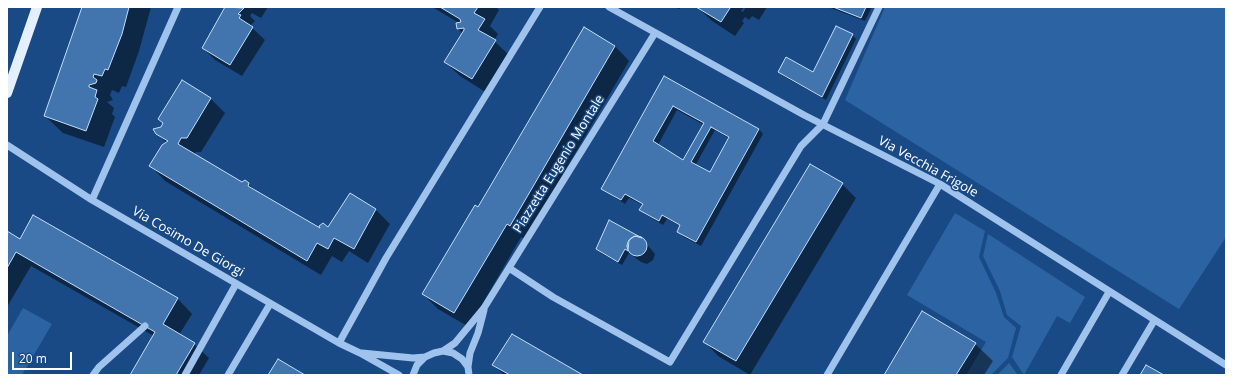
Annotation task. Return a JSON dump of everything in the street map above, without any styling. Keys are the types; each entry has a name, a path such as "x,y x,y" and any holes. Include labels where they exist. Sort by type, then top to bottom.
{"main road":[{"path":"7,93 37,7"}],"street":[{"path":"92,200 178,7"},
{"path":"338,343 386,258 540,7"},
{"name":"Via Vecchia Frigole","path":"609,7 804,115 940,184 1226,365"},
{"path":"509,268 553,297 670,362 801,146 823,124 879,7"},
{"name":"Piazzetta Eugenio Montale","path":"443,351 455,343 484,308 655,33"},
{"name":"Via Cosimo De Giorgi","path":"7,145 92,200 338,343 360,353 398,375"},
{"path":"827,375 940,184"},
{"path":"185,375 236,284"},
{"path":"1061,375 1109,292"},
{"path":"228,375 270,304"},
{"name":"Piazzetta Eugenio Montale","path":"468,367 470,353 478,333 484,308"},
{"path":"1122,375 1154,320"},
{"path":"93,375 99,367 145,326"},
{"path":"443,351 462,359 468,367 469,375"},
{"name":"Via Cosimo De Giorgi","path":"360,353 413,358 425,357 443,351"},
{"path":"413,375 417,365 425,357"}],"shaded area":[{"path":"885,7 1226,7 1226,237 1179,309 845,100"},
{"path":"955,213 985,231 979,257 996,293 1004,317 1016,328 1008,358 991,375 966,375 986,342 907,295"},
{"path":"988,234 1085,297 1070,323 1057,316 1024,375 1012,357 1021,326 1007,315 1000,291 983,256"},
{"path":"23,308 52,324 22,375 7,375 7,336"},
{"path":"1009,363 1018,375 997,375"}],"building":[{"path":"82,7 129,7 122,34 108,70 105,69 102,76 94,74 93,77 97,80 96,83 89,85 89,87 97,90 95,97 98,99 86,131 44,116"},
{"path":"225,7 244,8 238,14 241,15 239,18 253,27 230,65 202,48"},
{"path":"440,7 478,7 474,13 485,19 478,30 496,40 472,79 444,62 464,28 457,29 456,23 461,22 460,19"},
{"path":"696,7 728,7 730,8 721,22"},
{"path":"833,7 866,7 861,18"},
{"path":"836,26 853,34 822,97 778,72 786,57 813,72"},
{"path":"584,27 615,46 510,226 507,224 454,313 422,294 475,205 478,207"},
{"path":"664,76 759,129 696,242 677,232 680,225 662,215 659,221 639,210 643,204 625,194 621,200 601,189","holes":["673,106 704,123 683,160 653,141","711,127 729,137 710,172 691,162"]},
{"path":"182,80 211,98 187,138 181,138 178,144 242,182 245,180 249,183 248,186 320,228 319,226 323,223 328,227 350,193 376,209 354,249 334,238 328,249 317,243 307,261 149,166 162,145 168,141 156,134 153,129 161,127 163,123 158,119"},
{"path":"810,164 843,183 736,361 703,342"},
{"path":"33,215 178,298 163,324 195,343 176,375 130,375 155,332 16,252 7,268 7,231 20,239"},
{"path":"609,220 642,238 635,236 629,240 628,251 625,249 618,262 596,249"},
{"path":"637,236 644,239 647,246 644,253 637,256 630,253 627,246 630,239"},
{"path":"922,311 976,343 956,375 884,375"},
{"path":"512,334 583,375 510,375 492,365"},
{"path":"278,359 305,375 268,375"},
{"path":"1146,365 1164,375 1140,375"}]}
